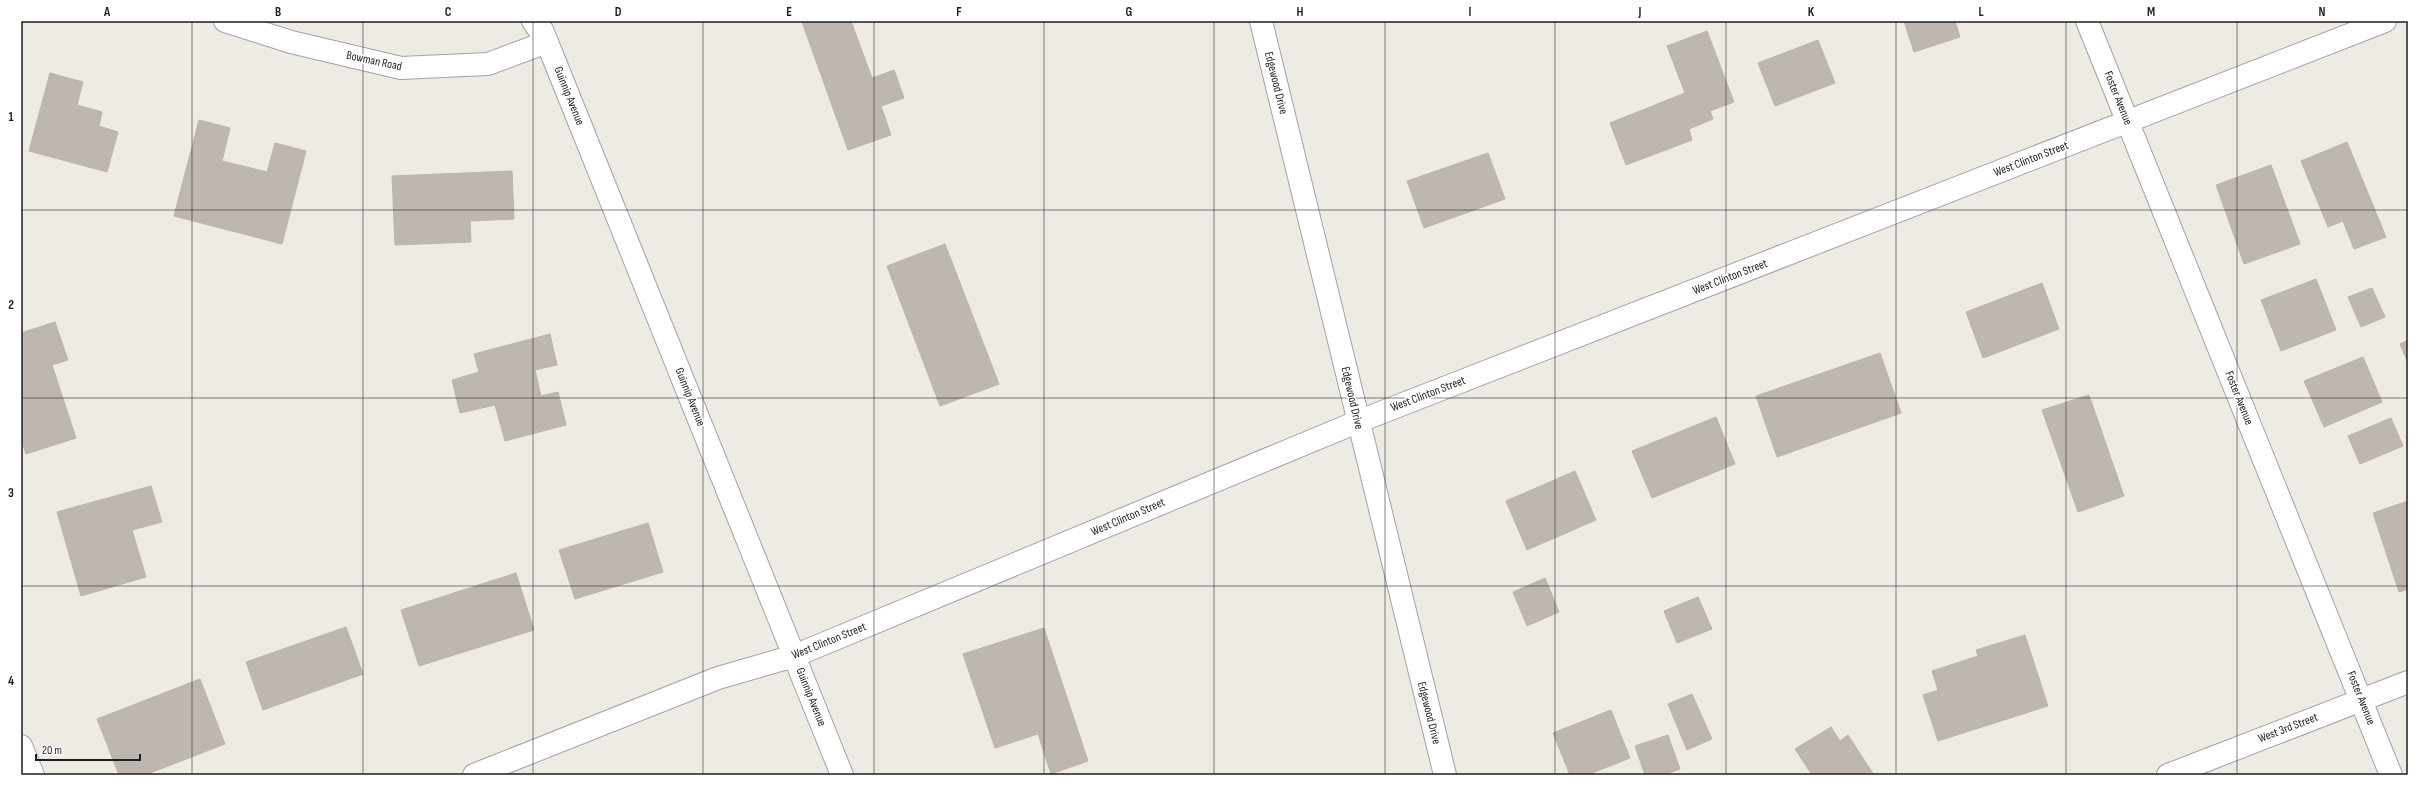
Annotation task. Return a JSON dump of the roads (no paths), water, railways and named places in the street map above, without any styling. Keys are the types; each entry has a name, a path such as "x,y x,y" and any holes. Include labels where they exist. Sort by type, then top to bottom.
{"street":[{"name":"Bowman Road","path":"225,21 291,42 401,68 488,64 547,42"},
{"name":"Guinnip Avenue","path":"533,21 547,42 842,775"},
{"path":"539,21 547,42"},
{"name":"Edgewood Drive","path":"1261,21 1357,422 1445,775"},
{"name":"Foster Avenue","path":"2087,21 2391,775"},
{"name":"West Clinton Street","path":"474,775 718,678 794,656 1357,422 2385,21"},
{"name":"West 3rd Street","path":"2168,775 2408,682"},
{"path":"21,746 33,775"}]}
